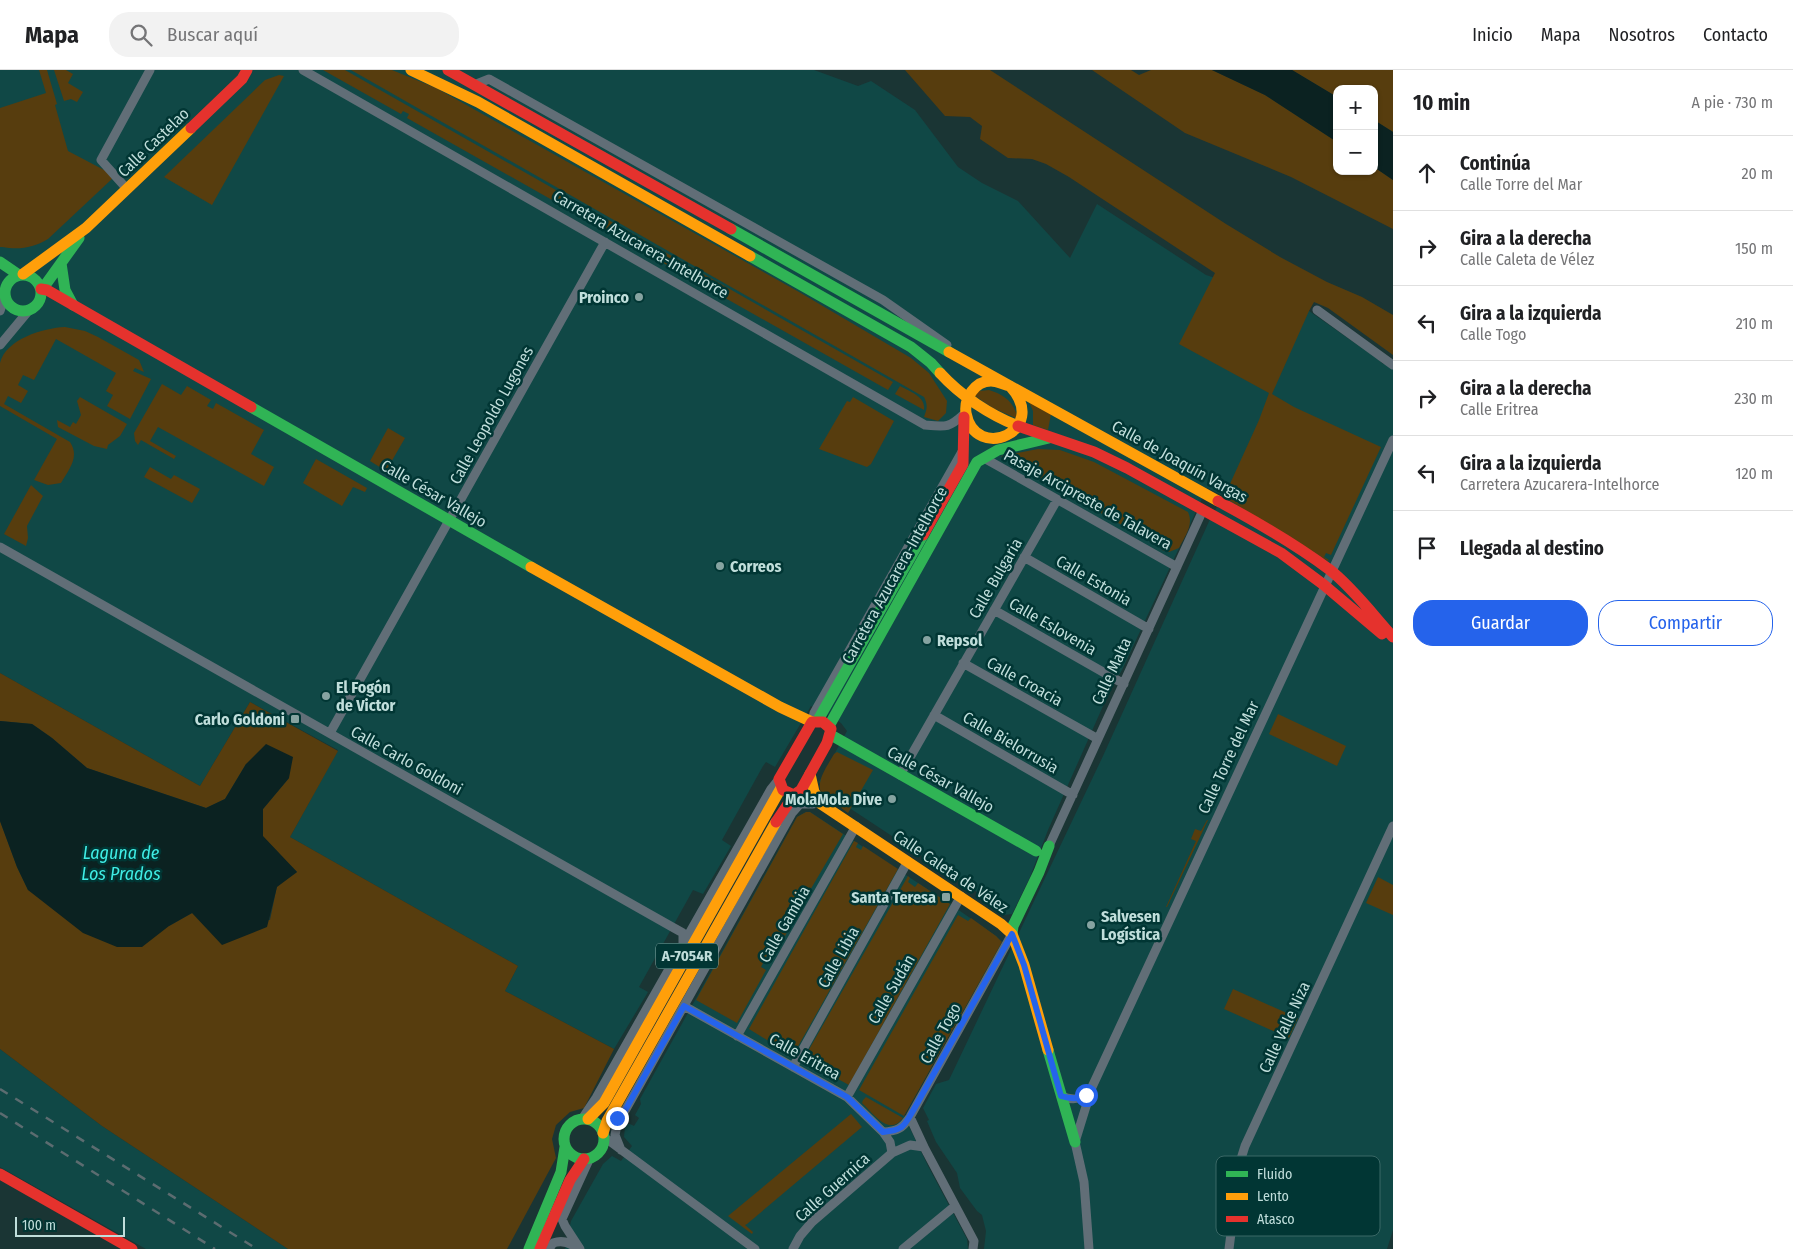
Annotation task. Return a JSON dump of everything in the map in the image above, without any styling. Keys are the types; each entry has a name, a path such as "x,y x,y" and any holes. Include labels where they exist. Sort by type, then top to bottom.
{"main road":[{"name":"Calle Castelao","path":"21,274 86,228 245,75 259,70"},
{"path":"411,70 478,102 911,347 967,398 1018,426 1023,408 1021,400 1010,386 448,70"},
{"name":"Calle Castelao","path":"41,289 86,228"},
{"path":"0,262 21,274 31,276 37,281 41,289 39,301 30,310 21,311 13,308 3,294 10,280 21,274"},
{"path":"61,263 64,288 68,298 75,306"},
{"name":"Calle César Vallejo","path":"41,289 47,290 780,707 815,721 900,775 1036,851"},
{"path":"967,398 972,389 986,382 1001,381 1010,386"},
{"name":"Calle de Joaquín Vargas","path":"1010,386 1172,477 1248,517 1331,571 1393,637"},
{"name":"Carretera Azucarera-Intelhorce","path":"815,721 963,464 962,426 967,398"},
{"path":"964,414 972,430 980,436 989,439 1007,436"},
{"name":"Carretera Azucarera-Intelhorce","path":"998,450 1007,436 1018,426"},
{"name":"Calle de Joaquín Vargas","path":"1018,426 1102,456 1127,468 1281,553 1324,585 1393,642"},
{"name":"Carretera Azucarera-Intelhorce","path":"830,730 839,705 977,462 998,450 1049,438"},
{"name":"A-7054R","path":"529,1249 544,1210 561,1176 566,1156 564,1135 566,1129 570,1124 585,1119 604,1103 815,721"},
{"name":"A-7054R","path":"540,1249 570,1180 587,1158 595,1155 602,1147 607,1121 784,809 800,790 810,774 830,730"},
{"name":"Calle Caleta de Vélez","path":"810,774 814,792 824,806"},
{"name":"Calle Caleta de Vélez","path":"780,783 786,793 809,798 856,826 1002,924 1012,934 1024,965 1075,1142"},
{"path":"1039,872 1040,860 1036,851 1049,846"},
{"name":"Calle Malta","path":"1012,934 1013,926 1039,872 1049,846"},
{"path":"585,1119 597,1124 603,1135"},
{"path":"565,1147 573,1156 587,1158"},
{"path":"0,1174 132,1249"}],"street":[{"path":"127,189 101,160 150,70"},
{"name":"Carretera Azucarera-Intelhorce","path":"303,70 925,425 940,427 952,425 964,414"},
{"name":"Calle Leopoldo Lugones","path":"330,733 605,242"},
{"path":"0,311 3,294"},
{"path":"0,345 30,310"},
{"path":"1317,310 1393,365"},
{"name":"Calle Torre del Mar","path":"1075,1142 1092,1088 1393,440"},
{"name":"Pasaje Arcipreste de Talavera","path":"984,458 1177,567"},
{"name":"Calle Bulgaria","path":"900,775 1057,500"},
{"name":"Calle Malta","path":"1049,846 1203,510"},
{"name":"Calle Carlo Goldoni","path":"0,547 683,933 683,948"},
{"name":"Calle Estonia","path":"1024,557 1149,629"},
{"name":"Calle Eslovenia","path":"994,610 1124,684"},
{"name":"Calle Croacia","path":"963,663 1098,739"},
{"name":"Calle Bielorrusia","path":"934,715 1073,795"},
{"path":"585,1119 683,948 771,788 780,783"},
{"path":"621,1150 615,1135 617,1125 792,813 800,804 824,806"},
{"path":"779,837 779,828 783,821 784,809"},
{"name":"Calle Gambia","path":"737,1036 856,826"},
{"name":"Calle Valle Niza","path":"1242,1156 1393,826"},
{"name":"Calle Libia","path":"793,1067 908,861"},
{"name":"Calle Sudán","path":"847,1097 961,896"},
{"name":"Calle Togo","path":"883,1132 896,1131 910,1117 1012,934"},
{"name":"Calle Eritrea","path":"684,1006 847,1097 883,1132 890,1142 892,1153"},
{"path":"1061,1096 1080,1099 1092,1088"},
{"path":"623,1114 617,1118 603,1135 755,1249"},
{"path":"910,1117 974,1240 973,1249"},
{"name":"Calle Caleta de Vélez","path":"1075,1142 1084,1182 1089,1249"},
{"name":"Calle Guernica","path":"793,1249 800,1236 812,1222 892,1153 910,1145 924,1147"},
{"path":"579,1249 564,1226 562,1219 587,1158"},
{"path":"903,1249 955,1206"},
{"name":"Calle Valle Niza","path":"1229,1249 1231,1236"},
{"path":"549,1249 552,1243 557,1242 568,1243 579,1249"}],"shaded area":[{"path":"0,70 814,70 858,86 871,81 915,110 958,167 982,183 1018,201 1070,258 1097,204 1206,275 1302,306 1383,364 1393,364 1393,1230 1387,1249 984,1249 986,1231 982,1215 960,1188 957,1173 936,1142 923,1108 936,1084 949,1080 1103,756 1211,517 1224,496 1207,488 1122,670 1111,688 1048,830 1030,877 1012,914 1004,915 1004,910 851,809 848,813 819,782 847,731 841,723 811,706 775,767 766,762 763,766 722,840 731,846 703,894 693,890 639,987 648,992 614,1049 505,991 518,966 290,837 338,750 250,702 200,786 0,673"},
{"path":"39,70 47,70 68,151 106,171 113,178 48,239 26,248 0,247 0,108 46,93"},
{"path":"54,70 66,70 73,74 68,83 83,92 77,102 71,99 64,101"},
{"path":"323,70 345,70 893,382 888,390 407,118 409,114 403,111 401,114"},
{"path":"351,70 392,70 436,88 799,292 911,358 929,373 947,401 946,413 938,421 924,417 927,407 924,397"},
{"path":"905,70 990,70 1226,224 1280,257 1327,282 1362,297 1393,315 1393,355 1328,308 1314,302 1272,394 1294,407 1381,447 1331,555 1326,553 1324,557 1328,561 1224,497 1259,420 1269,393 1179,344 1215,273 1069,177 1046,164 1032,159 1008,158 980,139 982,126 970,117 945,116"},
{"path":"1092,70 1131,70 1139,75 1151,70 1212,70 1265,95 1333,139 1333,175 1378,175 1378,170 1393,180 1393,229 1291,177 1185,133"},
{"path":"1292,70 1393,70 1393,132 1378,123 1378,85 1333,85 1333,95"},
{"path":"279,75 284,76 212,205 164,177 265,80"},
{"path":"65,327 85,331 139,360 144,372 135,368 133,371 151,379 130,419 107,406 113,395 106,391 116,373 56,339 34,380 23,375 18,385 28,391 21,403 8,396 4,404 70,442 73,447 74,458 61,483 48,485 34,480 57,439 0,406 0,363 10,347 26,336"},
{"path":"162,384 181,395 187,386 211,400 207,406 213,409 216,403 264,430 251,454 274,467 264,486 158,427 150,441 176,456 174,459 141,440 138,445 135,441 134,433"},
{"path":"900,386 920,398 924,405 924,410 895,394"},
{"path":"989,390 1000,394 1008,400 1014,408 1018,419 993,408 972,394"},
{"path":"80,397 127,424 120,436 108,445 107,449 94,446 58,427 57,420 70,427 73,422 76,424 81,415 77,401"},
{"path":"853,397 894,421 871,464 867,467 819,449 847,401 850,402"},
{"path":"1029,402 1051,414 1048,430 1033,425 1033,411"},
{"path":"388,428 405,438 386,471 370,461"},
{"path":"1038,449 1060,450 1094,462 1188,512 1190,517 1189,526 1179,548 1169,552 1162,550 1162,548 1001,456"},
{"path":"316,459 367,488 365,492 353,487 342,506 303,483"},
{"path":"150,467 171,479 174,475 200,489 192,503 144,477"},
{"path":"31,485 43,496 27,526 28,538 26,546 4,534"},
{"path":"0,673 200,786 250,702 338,751 290,837 518,966 505,991 614,1049 584,1108 570,1112 556,1125 552,1139 556,1158 507,1249 288,1249 102,1126 0,1049 0,821 17,867 28,890 169,926 192,913 270,920 277,886 297,872 263,837 263,809 289,778 246,764 225,799 206,808 87,768 52,738 32,724 0,721"},
{"path":"1278,714 1346,746 1337,766 1269,734"},
{"path":"837,752 873,770 848,813 821,793 820,788 823,773"},
{"path":"810,812 950,904 1002,942 904,1116 967,1239 968,1249 565,1249 571,1221 603,1164 612,1156 621,1161 632,1146 624,1137 625,1127 627,1124 634,1126 639,1118 635,1115 641,1104 640,1099 797,817"},
{"path":"810,812 843,834 809,892 804,889 800,898 804,901 773,958 767,955 761,967 766,970 737,1023 696,1000 797,817"},
{"path":"1207,820 1166,907 1196,841 1191,839 1195,829 1201,831"},
{"path":"854,841 858,843 856,847 861,850 863,846 898,869 796,1050 793,1054 790,1054 749,1029"},
{"path":"908,876 910,878 908,882 915,887 918,883 950,904 849,1085 803,1060"},
{"path":"1378,877 1393,885 1393,915 1366,903"},
{"path":"958,915 968,921 971,918 1002,942 904,1116 859,1090"},
{"path":"1233,989 1298,1018 1289,1038 1224,1009"},
{"path":"0,1049 102,1126 288,1249 146,1249 0,1167"},
{"path":"866,1097 903,1118 898,1123 892,1125 881,1121 862,1103"},
{"path":"851,1114 862,1127 745,1225 753,1232 752,1234 728,1216"}],"water":[{"path":"1212,70 1292,70 1333,95 1333,139 1265,95"},
{"path":"1378,123 1393,132 1393,180 1378,170"},
{"name":"Laguna de Los Prados","path":"0,721 32,724 52,738 87,768 206,808 225,799 246,764 266,744 293,757 289,778 263,809 263,836 297,872 277,887 267,927 222,945 192,913 169,926 142,947 117,947 83,933 28,890 17,867 0,821"}],"railway":[{"path":"0,1089 257,1249"},
{"path":"0,1113 215,1249"}],"traffic: fast":[{"path":"731,229 949,352"},
{"path":"41,288 46,284 79,238"},
{"path":"750,256 911,347 940,373"},
{"path":"0,262 19,275"},
{"path":"61,263 65,290 73,305"},
{"path":"23,275 30,276 36,280 40,286 41,293 40,300 36,306 30,310 23,311 16,310 10,306 6,300 5,293 6,286 10,280 16,276 23,275"},
{"path":"251,407 531,567"},
{"path":"829,726 977,462 998,450 1049,438"},
{"path":"818,720 923,535"},
{"path":"831,735 1036,851"},
{"path":"1012,934 1013,926 1039,872 1049,846"},
{"path":"1048,1050 1075,1142"},
{"path":"588,1119 595,1122 601,1128 604,1139 603,1147 595,1156 588,1159 580,1159 573,1156 565,1147 564,1135 567,1128 576,1120 588,1119"},
{"path":"529,1249 561,1172 565,1147"}],"traffic: slow":[{"path":"411,70 478,102 750,256"},
{"path":"23,274 86,228 191,128"},
{"path":"949,352 1010,386 1020,402 1022,416 1016,428 1007,435 995,438 982,436 972,428 966,413 969,396 976,387 985,382 993,381 1010,386"},
{"path":"940,373 976,404 1018,426"},
{"path":"1010,386 1218,501"},
{"path":"531,567 780,707 812,722"},
{"path":"810,774 814,792 823,804"},
{"path":"588,1119 604,1103 781,788"},
{"path":"794,795 818,802 1001,924 1012,934 1024,965 1048,1050"},
{"path":"603,1133 607,1121 776,822"}],"traffic: jam":[{"path":"191,128 242,79 247,70"},
{"path":"448,70 731,229"},
{"path":"41,289 47,290 251,407"},
{"path":"923,535 963,464 964,417"},
{"path":"1018,426 1094,452 1127,468 1281,553 1324,585 1382,634"},
{"path":"1218,501 1276,534 1330,570 1355,593 1393,637"},
{"path":"776,822 794,795 801,790 827,743 831,729 823,722 812,722 779,779 783,790 794,795"},
{"path":"540,1249 570,1180 584,1159"},
{"path":"0,1174 132,1249"}],"place":[{"name":"Proinco","path":"639,297"},
{"name":"Correos","path":"720,566"},
{"name":"Repsol","path":"927,640"},
{"name":"El Fogón de Victor","path":"326,696"},
{"name":"Carlo Goldoni","path":"295,719"},
{"name":"MolaMola Dive","path":"892,799"},
{"name":"Santa Teresa","path":"946,897"},
{"name":"Salvesen Logística","path":"1091,925"}],"route":[{"path":"617,1118 623,1114 684,1006 847,1097 883,1132 896,1131 903,1126 914,1109 1012,934 1024,965 1061,1096 1080,1099 1086,1095"}]}
